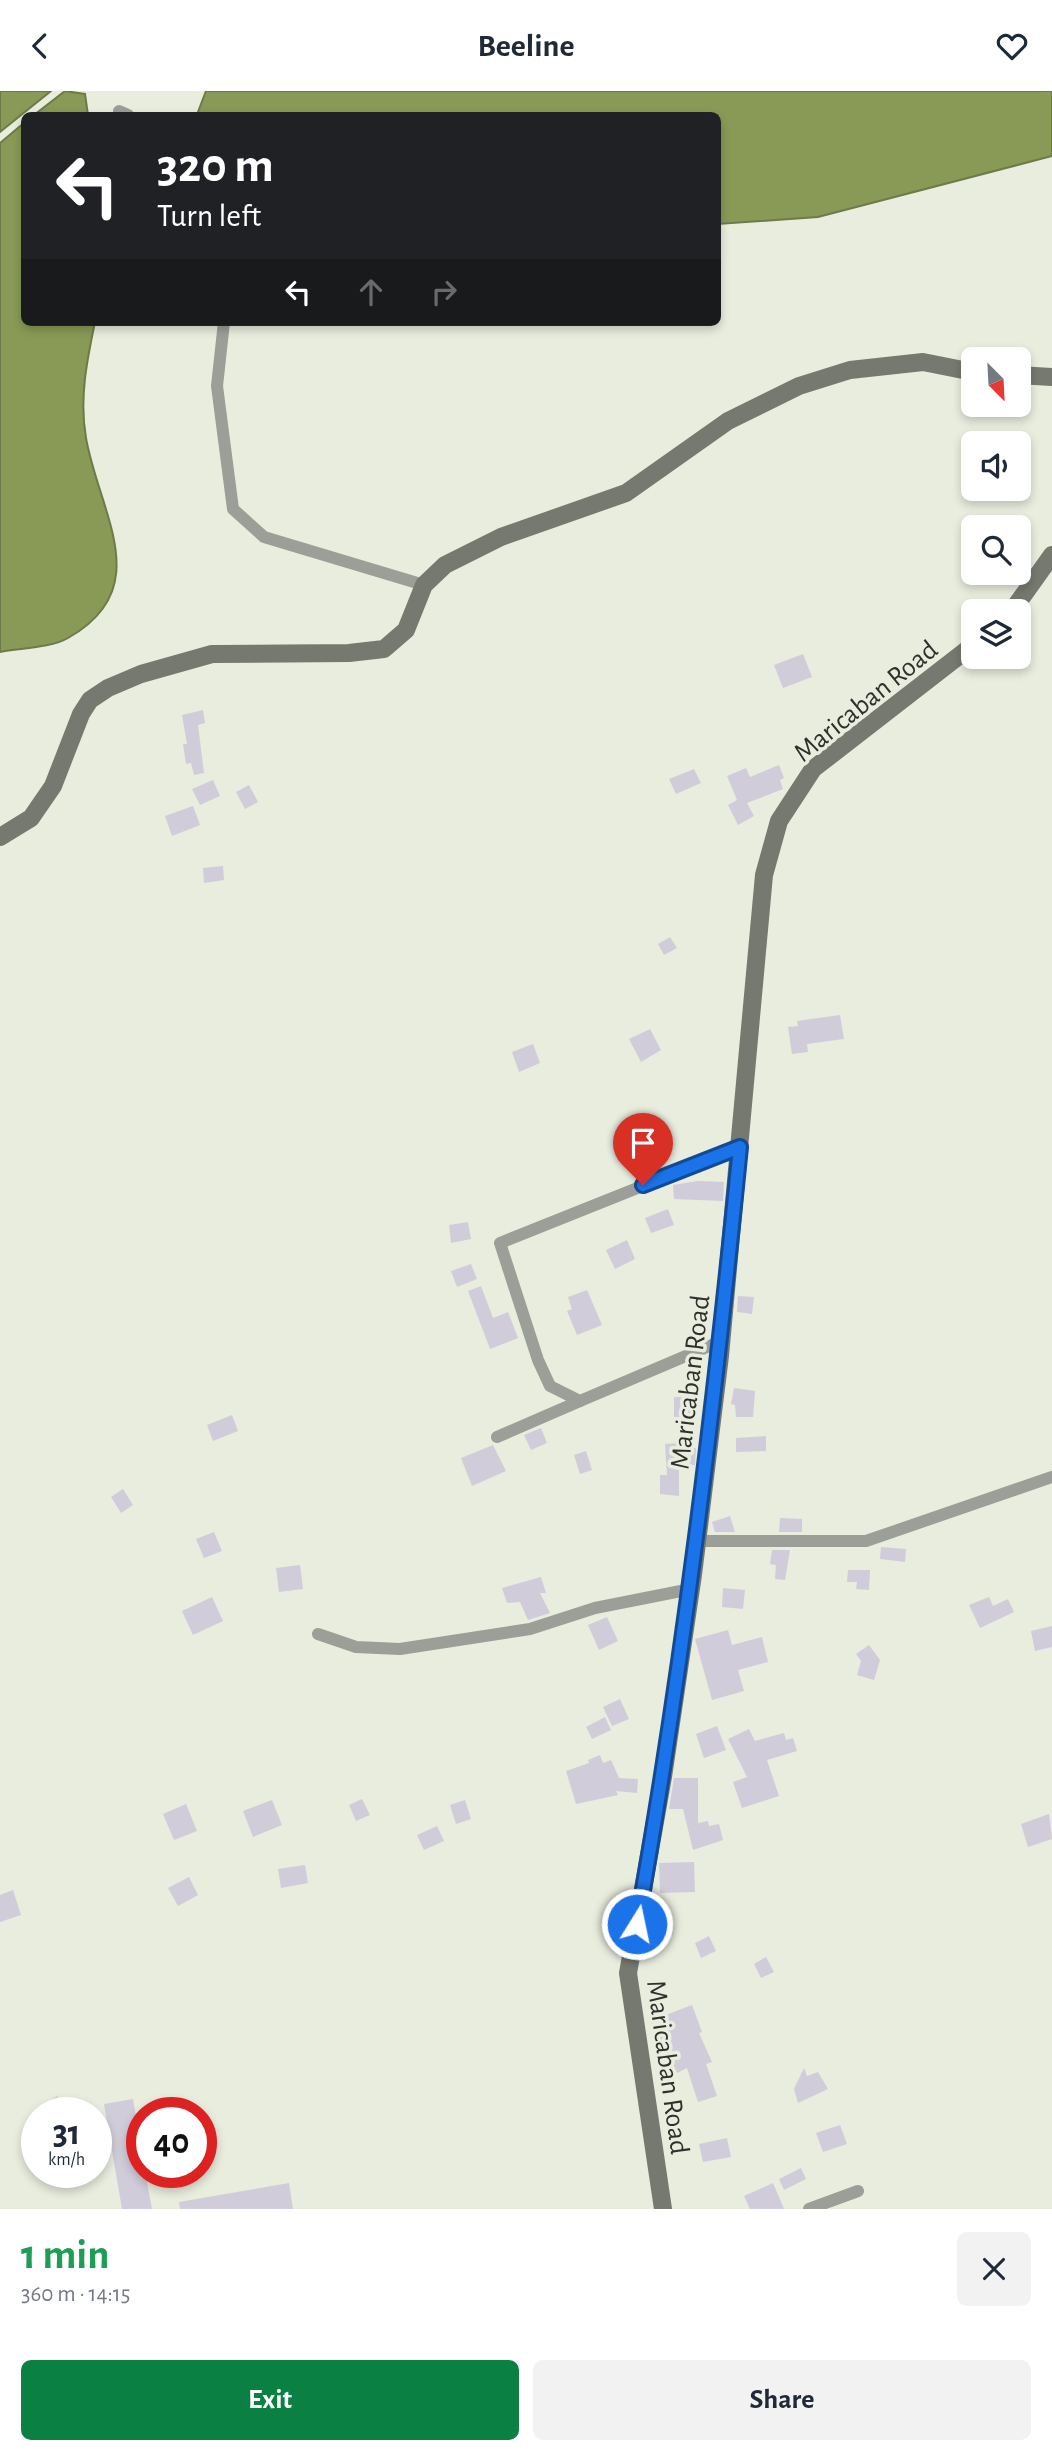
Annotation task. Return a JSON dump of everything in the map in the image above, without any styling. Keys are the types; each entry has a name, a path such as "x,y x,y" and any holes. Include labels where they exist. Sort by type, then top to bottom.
{"street":[{"path":"224,326 218,386 233,509 264,537 424,585"},
{"path":"0,837 32,818 53,786 81,714 90,700 108,688 141,674 212,653 349,653 384,649 406,631 424,585 445,565 502,537 626,493 728,421 799,386 850,370 923,362 961,370"},
{"path":"1031,376 1052,377"},
{"path":"1021,599 1052,555"},
{"name":"Maricaban Road","path":"663,2209 628,1973 663,1777 697,1541 721,1341 764,875 779,821 813,769 961,654"},
{"path":"580,1401 550,1386 538,1360 500,1243 740,1147"},
{"path":"497,1437 721,1341"},
{"path":"697,1541 866,1541 1052,1477"},
{"path":"318,1634 356,1647 400,1649 530,1629 595,1608 691,1589"},
{"path":"809,2209 858,2191"}],"shaded area":[{"path":"0,91 51,91 25,112 21,112 21,115 0,132"},
{"path":"65,91 85,94 88,112 38,112"},
{"path":"206,91 1052,91 1052,156 818,217 721,224 721,112 198,112"},
{"path":"21,126 21,326 94,326 85,380 84,423 115,547 116,573 110,596 95,618 68,638 44,646 0,652 0,143"}],"building":[{"path":"803,654 812,677 783,688 774,665"},
{"path":"203,710 205,723 198,725 204,773 194,775 191,763 186,764 183,744 187,744 182,715"},
{"path":"779,765 784,778 780,780 783,789 747,803 754,816 738,825 728,805 737,800 727,776 746,768 750,777"},
{"path":"694,769 701,783 676,794 669,779"},
{"path":"213,780 220,796 200,805 192,789"},
{"path":"249,785 258,802 245,809 236,792"},
{"path":"193,806 200,825 172,836 165,816"},
{"path":"223,866 224,880 204,883 203,868"},
{"path":"670,937 677,948 664,955 658,944"},
{"path":"840,1015 844,1039 807,1044 808,1052 792,1054 788,1027 798,1026 797,1021"},
{"path":"650,1029 661,1050 641,1062 629,1039"},
{"path":"533,1044 540,1063 519,1072 512,1052"},
{"path":"639,1133 640,1151 625,1152 624,1134"},
{"path":"698,1181 724,1182 723,1201 674,1199 673,1185"},
{"path":"668,1209 674,1225 651,1233 645,1218"},
{"path":"468,1222 471,1239 451,1243 449,1225"},
{"path":"627,1240 635,1259 615,1269 606,1250"},
{"path":"471,1264 477,1279 457,1287 451,1271"},
{"path":"481,1286 493,1318 508,1312 518,1338 490,1349 468,1291"},
{"path":"587,1290 602,1325 577,1335 567,1311 572,1309 568,1297"},
{"path":"738,1296 754,1297 752,1314 737,1312"},
{"path":"734,1388 755,1391 753,1417 736,1417 735,1405 731,1404"},
{"path":"674,1397 693,1397 693,1417 674,1417"},
{"path":"232,1415 238,1431 213,1441 207,1425"},
{"path":"541,1428 547,1443 531,1450 524,1435"},
{"path":"766,1436 766,1451 736,1452 736,1438"},
{"path":"690,1442 690,1448 696,1448 695,1465 679,1467 679,1496 660,1494 660,1475 667,1475 665,1444"},
{"path":"493,1445 506,1471 472,1486 461,1458"},
{"path":"586,1451 592,1470 580,1474 574,1455"},
{"path":"123,1489 133,1505 121,1513 111,1497"},
{"path":"730,1516 735,1532 715,1532 712,1522"},
{"path":"780,1518 802,1519 802,1532 779,1532"},
{"path":"214,1532 222,1551 204,1558 196,1539"},
{"path":"881,1547 906,1549 905,1562 880,1559"},
{"path":"772,1550 790,1550 785,1580 775,1579 776,1565 770,1564"},
{"path":"300,1565 303,1589 279,1592 276,1568"},
{"path":"848,1570 870,1570 869,1590 856,1589 857,1582 847,1582"},
{"path":"541,1577 546,1593 540,1593 550,1613 528,1620 520,1602 507,1603 502,1588"},
{"path":"723,1588 745,1590 743,1609 722,1607"},
{"path":"212,1597 223,1621 193,1635 182,1611"},
{"path":"989,1597 993,1606 1008,1599 1014,1612 980,1628 969,1605"},
{"path":"607,1617 618,1641 599,1650 588,1625"},
{"path":"1052,1626 1052,1647 1035,1651 1031,1631"},
{"path":"728,1630 732,1645 762,1637 768,1662 738,1670 744,1691 712,1700 695,1639"},
{"path":"869,1645 880,1660 874,1680 857,1675 861,1661 856,1654"},
{"path":"620,1699 629,1719 612,1726 603,1707"},
{"path":"605,1717 611,1730 592,1739 586,1727"},
{"path":"717,1726 726,1750 704,1758 696,1734"},
{"path":"749,1729 755,1741 784,1733 786,1740 793,1738 797,1751 767,1760 779,1796 742,1808 733,1782 747,1777 728,1739"},
{"path":"600,1755 603,1763 611,1760 619,1778 638,1779 637,1793 616,1791 618,1795 576,1804 566,1771 589,1763 588,1760"},
{"path":"674,1778 698,1778 698,1823 708,1821 709,1826 719,1824 723,1840 693,1850 683,1809 669,1809"},
{"path":"362,1799 370,1815 356,1821 349,1805"},
{"path":"272,1800 282,1825 253,1837 243,1811"},
{"path":"465,1800 471,1819 456,1824 450,1805"},
{"path":"186,1804 197,1831 174,1840 163,1814"},
{"path":"1049,1814 1052,1839 1028,1847 1021,1824"},
{"path":"437,1826 444,1841 424,1850 417,1835"},
{"path":"694,1862 695,1892 660,1893 659,1863"},
{"path":"305,1865 308,1883 281,1888 278,1869"},
{"path":"189,1877 198,1895 178,1906 168,1888"},
{"path":"13,1890 21,1915 0,1922 0,1895"},
{"path":"709,1936 716,1951 701,1958 695,1943"},
{"path":"766,1957 774,1972 761,1978 754,1964"},
{"path":"692,2005 702,2032 699,2033 712,2062 706,2064 717,2096 698,2102 687,2068 677,2073 665,2046 660,2047 650,2021"},
{"path":"804,2068 807,2076 818,2072 828,2089 798,2103 794,2089"},
{"path":"126,2100 126,2188 148,2188 152,2209 122,2209 112,2151 112,2103"},
{"path":"840,2125 847,2144 823,2152 816,2133"},
{"path":"727,2138 731,2157 703,2162 699,2144"},
{"path":"801,2168 806,2179 784,2190 779,2179"},
{"path":"289,2183 293,2209 180,2209 179,2202"},
{"path":"773,2183 784,2209 750,2209 744,2196"}],"route":[{"path":"637,1924 663,1777 693,1576 720,1356 740,1147 643,1185"}]}
